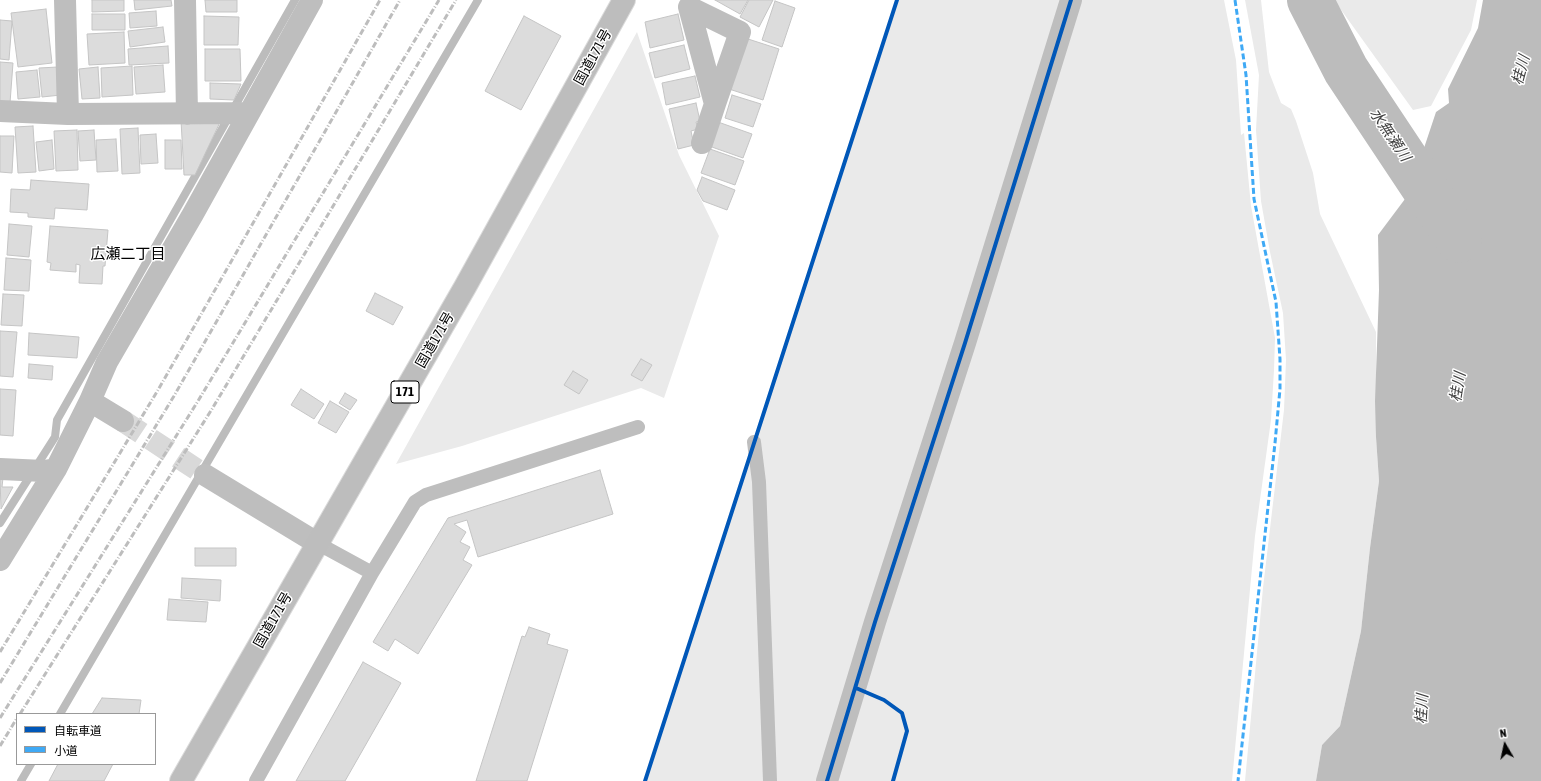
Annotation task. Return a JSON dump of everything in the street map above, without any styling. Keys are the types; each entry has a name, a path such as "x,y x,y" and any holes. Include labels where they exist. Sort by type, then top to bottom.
{"highway":[{"name":"国道171号","path":"181,781 465,287 624,0"}],"street":[{"path":"64,0 68,114"},
{"path":"185,0 187,114"},
{"path":"0,560 90,402 107,362 193,214 245,114 312,0"},
{"path":"827,781 875,622 970,328 1071,0"},
{"path":"688,3 740,32 702,143"},
{"path":"688,3 715,104"},
{"path":"0,111 68,114 245,114"},
{"path":"90,402 123,421"},
{"path":"0,469 50,470"},
{"path":"205,476 317,544"}],"lane":[{"path":"256,781 372,573 415,502 426,495 638,427"},
{"path":"754,442 759,482 770,781"},
{"path":"317,544 372,573"}],"shaded area":[{"path":"897,0 1224,0 1236,60 1241,135 1244,133 1251,206 1275,338 1271,420 1255,536 1232,781 645,781"},
{"path":"1245,0 1261,0 1269,72 1281,103 1291,109 1296,121 1313,173 1320,214 1376,332 1376,437 1379,481 1361,631 1340,726 1322,745 1316,781 1245,781 1263,588 1284,410 1286,360 1283,313 1261,201 1256,130 1259,75"},
{"path":"1334,0 1477,0 1471,30 1431,106 1413,110"},
{"path":"637,32 679,155 719,236 664,398 641,388 462,446 396,464"}],"water":[{"name":"桂川","path":"1483,0 1541,0 1541,781 1316,781 1322,745 1340,726 1361,631 1379,481 1375,401 1379,290 1378,235 1411,191 1424,189 1424,148 1436,112 1449,103 1448,89 1478,28"}],"building":[{"path":"92,0 124,0 124,11 92,12"},
{"path":"134,0 171,0 172,6 135,10"},
{"path":"205,0 237,0 237,12 206,12"},
{"path":"715,0 748,0 740,14"},
{"path":"749,0 773,0 759,27 740,17"},
{"path":"775,1 795,8 782,47 762,40"},
{"path":"46,9 52,63 18,67 11,13"},
{"path":"156,11 157,26 130,28 129,13"},
{"path":"92,14 125,14 125,30 92,30"},
{"path":"678,14 684,40 650,48 645,22"},
{"path":"204,16 239,17 238,45 204,45"},
{"path":"524,16 561,36 521,110 485,91"},
{"path":"0,20 12,21 9,60 0,59"},
{"path":"163,27 165,42 130,47 128,31"},
{"path":"124,32 125,63 89,65 87,34"},
{"path":"745,38 779,49 763,100 729,89"},
{"path":"684,45 690,69 655,78 649,53"},
{"path":"168,46 169,63 129,65 128,49"},
{"path":"205,49 240,49 241,81 205,81"},
{"path":"0,62 13,63 10,103 0,102"},
{"path":"163,65 165,92 136,94 134,67"},
{"path":"132,66 133,95 102,97 101,68"},
{"path":"58,67 61,95 42,97 39,68"},
{"path":"98,67 100,98 82,99 79,69"},
{"path":"37,70 40,97 18,99 16,72"},
{"path":"695,76 700,97 666,105 662,83"},
{"path":"210,83 241,84 234,100 210,99"},
{"path":"732,95 761,104 753,127 725,118"},
{"path":"696,103 700,121 696,122 698,129 691,131 694,145 678,149 669,109"},
{"path":"222,118 195,175 184,175 181,120"},
{"path":"718,122 752,134 743,158 709,146"},
{"path":"33,126 36,172 18,173 15,127"},
{"path":"138,128 140,173 122,174 120,129"},
{"path":"77,130 78,170 56,171 54,131"},
{"path":"94,130 96,160 80,161 78,131"},
{"path":"156,134 158,163 141,164 140,135"},
{"path":"0,136 14,136 12,173 0,172"},
{"path":"116,139 118,171 97,172 96,140"},
{"path":"52,140 54,169 39,171 36,142"},
{"path":"165,140 181,140 182,169 165,169"},
{"path":"710,149 744,161 735,185 701,173"},
{"path":"702,177 735,190 727,210 703,201 697,190"},
{"path":"31,180 89,184 87,210 55,208 54,219 28,217 28,213 10,212 11,189 30,190"},
{"path":"9,224 32,226 29,257 7,255"},
{"path":"50,226 108,230 102,284 79,283 80,265 76,264 76,272 50,270 51,263 47,262"},
{"path":"6,258 31,260 29,291 4,290"},
{"path":"375,293 403,307 393,325 366,311"},
{"path":"3,294 24,295 22,326 1,325"},
{"path":"0,331 17,332 13,377 0,376"},
{"path":"29,333 79,337 77,358 28,355"},
{"path":"641,359 652,365 642,381 631,375"},
{"path":"29,364 53,366 52,380 28,378"},
{"path":"573,371 588,380 579,394 564,385"},
{"path":"0,389 16,390 13,436 0,435"},
{"path":"301,389 324,404 314,419 291,405"},
{"path":"345,393 357,400 350,410 339,403"},
{"path":"330,401 349,412 336,433 318,423"},
{"path":"600,470 613,514 478,557 467,520 454,524 466,532 460,542 470,547 463,560 472,565 418,654 395,639 388,651 373,642 448,518"},
{"path":"0,478 3,478 2,487 13,487 1,509"},
{"path":"195,548 236,548 236,566 195,566"},
{"path":"182,578 221,580 220,601 181,598"},
{"path":"169,599 208,602 206,622 167,620"},
{"path":"529,627 550,634 547,644 568,650 527,781 476,781 522,636 525,637"},
{"path":"363,662 401,683 345,781 296,781"},
{"path":"102,698 141,700 139,713 93,713"},
{"path":"57,765 112,765 104,781 49,781"}],"waterway":[{"path":"0,523 55,437 57,420 295,0"},
{"path":"61,713 478,0"},
{"name":"水無瀬川","path":"1310,0 1346,70 1459,240"},
{"path":"21,781 30,765"}],"tunnel":[{"path":"123,421 205,475"}],"railway":[{"path":"0,652 158,390 380,0"},
{"path":"0,683 174,396 400,0"},
{"path":"0,718 198,401 439,0"},
{"path":"21,713 212,409 456,0"},
{"path":"0,746 16,720"}],"marked path":[{"path":"1235,0 1246,75 1254,199 1276,302 1280,359 1280,389 1275,443 1238,781"}],"cycle path":[{"path":"645,781 897,0"},
{"path":"827,781 875,622 965,343 1071,0"},
{"path":"856,688 884,700 902,713 907,731 893,781"}],"district":[{"name":"広瀬二丁目","path":"128,254"}]}
